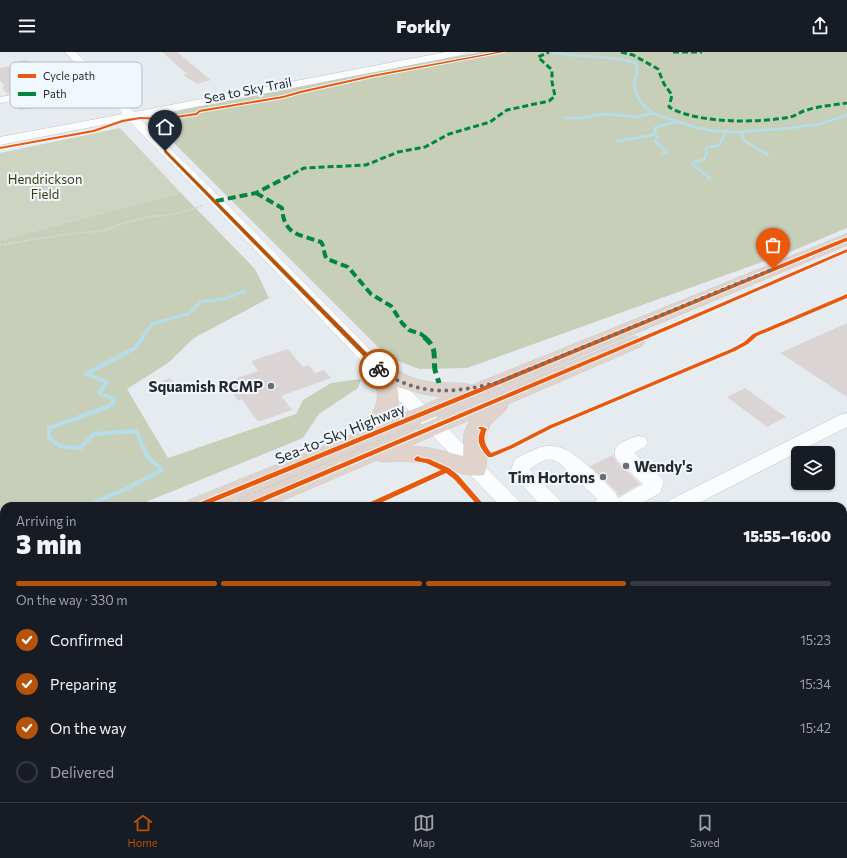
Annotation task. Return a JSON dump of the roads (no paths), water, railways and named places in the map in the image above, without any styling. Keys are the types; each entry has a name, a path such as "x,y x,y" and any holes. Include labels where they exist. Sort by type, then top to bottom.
{"highway":[{"name":"Sea-to-Sky Highway","path":"429,420 496,383 847,239"},
{"name":"Sea-to-Sky Highway","path":"209,502 352,452 429,420 517,391 847,250"},
{"path":"383,373 405,384 437,391 466,390 496,383"},
{"path":"352,452 373,425 383,415 387,408 389,392 383,373"},
{"path":"476,469 472,451 476,427 492,409 517,391"},
{"path":"352,452 419,453 455,461 476,469"},
{"name":"Sea-to-Sky Highway","path":"255,502 352,452"}],"street":[{"path":"70,52 79,62"},
{"path":"397,52 413,61"},
{"path":"0,141 462,52"},
{"path":"0,100 10,98"},
{"path":"123,108 216,201 508,502"},
{"path":"683,502 847,419"},
{"path":"627,502 653,488 654,482 624,455 624,450 638,442"},
{"path":"550,502 520,472 522,464 548,451 559,453 566,458 608,497 605,502"}],"waterway":[{"path":"551,52 615,58 636,63 637,74 634,84 638,98 645,107 654,113"},
{"path":"565,118 579,118 605,114 636,117 654,113"},
{"path":"654,113 695,127 714,131 727,131"},
{"path":"727,131 740,132 791,128 820,124 847,115"},
{"path":"618,141 653,135 656,127 675,122"},
{"path":"709,177 692,164 693,162 704,160 706,156 706,148 719,145 727,131"},
{"path":"741,132 743,140 768,155"},
{"path":"655,133 657,137 655,141 667,152 663,153"},
{"path":"142,338 152,324 188,314 201,302 224,299 245,291"},
{"path":"95,502 124,490 162,470 147,456 136,431 94,434 80,448 60,446 49,438 49,428 112,405 114,399 99,393 107,382 86,374 135,348 143,337"}],"place":[{"name":"Squamish RCMP","path":"271,386"},
{"name":"Wendy's","path":"626,466"},
{"name":"Tim Hortons","path":"603,477"}],"park label":[{"name":"Hendrickson Field","path":"45,186"}]}
